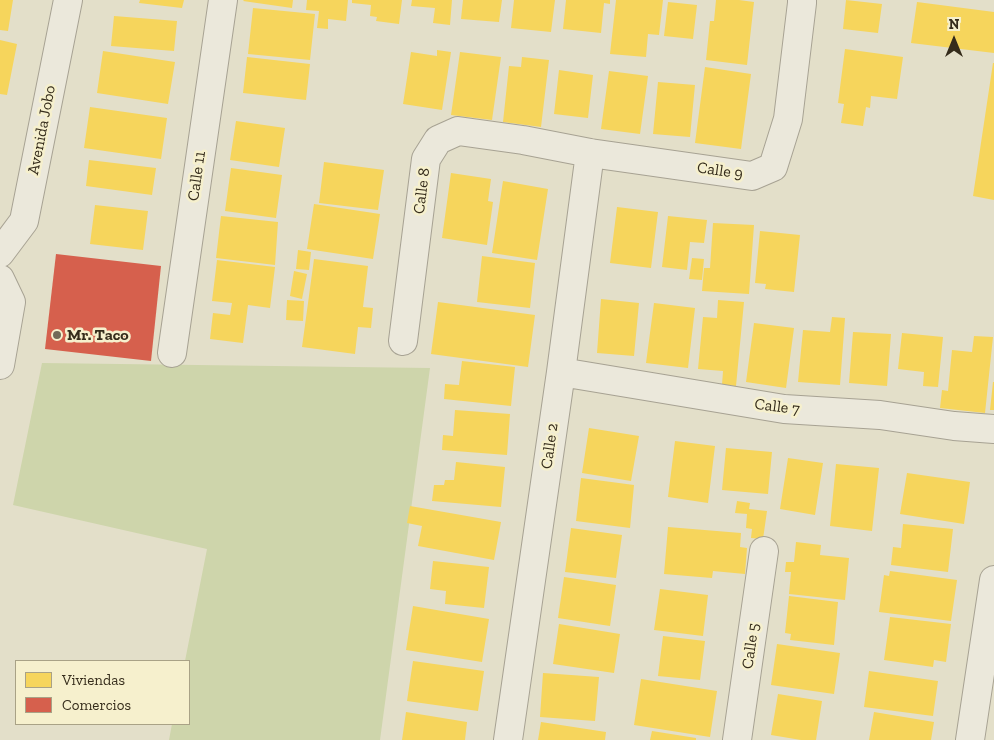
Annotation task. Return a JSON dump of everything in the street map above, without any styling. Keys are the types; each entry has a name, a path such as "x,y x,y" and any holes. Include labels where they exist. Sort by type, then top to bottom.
{"street":[{"name":"Avenida Jobo","path":"0,253 24,221 68,0"},
{"name":"Calle 11","path":"172,353 223,0"},
{"name":"Calle 9","path":"590,152 752,176 773,167 788,119 802,2"},
{"name":"Calle 8","path":"403,340 426,159 438,140 458,131 590,152"},
{"name":"Calle 2","path":"508,740 590,152"},
{"path":"0,279 11,302 0,365"},
{"name":"Calle 7","path":"560,372 784,409 880,415 994,430"},
{"name":"Calle 5","path":"737,740 764,551"},
{"path":"970,740 994,580"}],"green space":[{"path":"42,363 430,368 380,740 169,740 172,725 190,725 190,660 185,660 207,549 13,505"}],"building: Viviendas":[{"path":"0,0 13,0 8,31 0,30"},
{"path":"140,0 184,0 182,8 139,3"},
{"path":"244,0 293,0 292,8"},
{"path":"307,0 348,0 346,21 328,19 328,29 317,28 319,11 306,10"},
{"path":"352,0 402,0 399,24 376,21 377,17 370,16 371,5 352,3"},
{"path":"412,0 452,0 450,25 433,23 435,8 411,6"},
{"path":"463,0 502,0 499,22 461,19"},
{"path":"514,0 555,0 551,32 511,28"},
{"path":"566,0 610,0 610,4 604,3 601,33 563,29"},
{"path":"616,0 663,0 659,35 648,34 646,57 610,54"},
{"path":"716,0 754,2 747,65 706,60 710,21 714,21"},
{"path":"846,0 882,4 878,33 843,29"},
{"path":"668,2 697,5 693,39 664,36"},
{"path":"917,2 994,12 994,53 911,43"},
{"path":"253,8 315,14 310,60 248,54"},
{"path":"114,16 177,21 174,51 111,46"},
{"path":"0,40 17,44 7,95 0,94"},
{"path":"845,49 903,57 897,99 871,96 870,108 866,107 863,126 841,123 844,104 838,103"},
{"path":"437,50 451,52 442,110 403,104 411,52 437,56"},
{"path":"103,51 175,62 168,104 97,93"},
{"path":"460,52 501,57 492,120 451,115"},
{"path":"247,57 310,64 306,100 243,93"},
{"path":"522,57 549,60 541,127 503,122 509,66 521,67"},
{"path":"994,63 994,200 973,196"},
{"path":"705,67 751,74 741,149 695,143"},
{"path":"559,70 593,75 588,118 554,114"},
{"path":"609,71 648,76 640,134 601,129"},
{"path":"658,82 695,85 690,137 653,134"},
{"path":"90,107 167,118 161,159 84,148"},
{"path":"236,121 285,128 279,167 230,160"},
{"path":"89,160 156,168 152,195 86,186"},
{"path":"324,162 384,170 378,210 319,203"},
{"path":"231,168 282,175 276,218 225,211"},
{"path":"451,173 491,179 488,201 493,202 487,245 442,238"},
{"path":"503,181 548,189 537,260 492,253"},
{"path":"314,204 380,214 373,259 307,249"},
{"path":"95,205 148,211 143,250 90,244"},
{"path":"617,207 658,212 651,268 610,263"},
{"path":"221,216 278,222 275,265 216,258"},
{"path":"668,216 707,220 704,243 690,242 687,270 662,267"},
{"path":"713,223 754,225 749,294 702,291 704,268 710,268"},
{"path":"760,231 800,235 794,292 765,289 766,284 755,283"},
{"path":"298,250 311,252 309,270 296,269"},
{"path":"482,256 535,263 530,308 477,302"},
{"path":"692,258 704,259 702,280 689,279"},
{"path":"314,259 368,266 363,307 373,308 371,328 358,327 355,354 302,347"},
{"path":"217,260 275,267 270,308 248,305 243,343 210,339 213,313 230,315 232,303 212,301"},
{"path":"294,271 307,274 302,299 290,296"},
{"path":"601,299 639,303 634,356 597,353"},
{"path":"287,300 304,301 303,321 286,320"},
{"path":"718,300 744,302 736,386 722,385 723,371 698,369 703,317 717,318"},
{"path":"438,302 535,315 528,367 431,354"},
{"path":"654,303 695,308 688,368 646,363"},
{"path":"832,317 845,318 840,385 798,382 803,330 830,332"},
{"path":"754,323 794,328 786,388 746,382"},
{"path":"853,332 891,334 887,386 849,383"},
{"path":"902,333 943,337 938,387 923,386 924,372 898,369"},
{"path":"974,336 993,337 985,413 940,408 942,390 948,391 952,350 972,352"},
{"path":"462,361 515,367 511,406 444,399 445,384 459,385"},
{"path":"993,382 994,410 990,410"},
{"path":"455,410 510,414 507,455 442,450 443,435 453,436"},
{"path":"589,428 639,436 631,481 582,473"},
{"path":"675,441 715,446 708,503 668,497"},
{"path":"726,448 772,452 768,494 722,490"},
{"path":"788,458 823,463 815,515 780,509"},
{"path":"456,462 505,467 501,507 432,501 434,485 444,485 445,480 454,480"},
{"path":"836,464 879,468 872,531 830,526"},
{"path":"907,473 970,482 964,524 900,514"},
{"path":"581,478 634,485 630,528 576,521"},
{"path":"737,501 750,503 749,509 767,511 763,539 751,538 752,529 746,528 747,514 735,513"},
{"path":"410,506 501,522 494,560 418,546 422,526 407,523"},
{"path":"903,524 953,529 948,572 891,565 893,547 901,548"},
{"path":"668,527 741,533 740,547 747,548 745,574 713,571 712,578 664,574"},
{"path":"571,528 622,535 616,578 565,572"},
{"path":"796,542 821,545 820,555 849,558 845,600 789,594 791,572 785,572 786,562 794,562"},
{"path":"433,561 489,567 484,608 445,604 446,591 430,589"},
{"path":"890,571 957,580 951,621 879,612 884,575 889,576"},
{"path":"564,577 616,585 610,626 558,618"},
{"path":"660,589 708,595 703,636 654,630"},
{"path":"789,596 838,602 834,645 790,640 791,634 785,633"},
{"path":"413,606 489,619 482,662 406,650"},
{"path":"890,617 951,624 946,662 934,660 933,667 884,660"},
{"path":"559,624 620,634 614,673 553,664"},
{"path":"663,636 705,641 700,680 658,676"},
{"path":"777,644 840,653 834,694 771,685"},
{"path":"413,661 484,671 478,711 407,701"},
{"path":"869,671 938,681 933,716 864,707"},
{"path":"543,673 599,677 595,721 540,717"},
{"path":"641,679 717,691 710,737 634,725"},
{"path":"778,694 822,701 816,740 801,740 771,735"},
{"path":"406,712 467,722 465,740 402,740"},
{"path":"874,712 934,722 931,740 869,740"},
{"path":"541,722 606,732 605,740 538,740"},
{"path":"652,731 696,738 696,740 650,740"}],"building: Comercios":[{"path":"56,254 161,266 151,361 45,349"}],"place":[{"name":"Mr. Taco","path":"57,335"}]}
